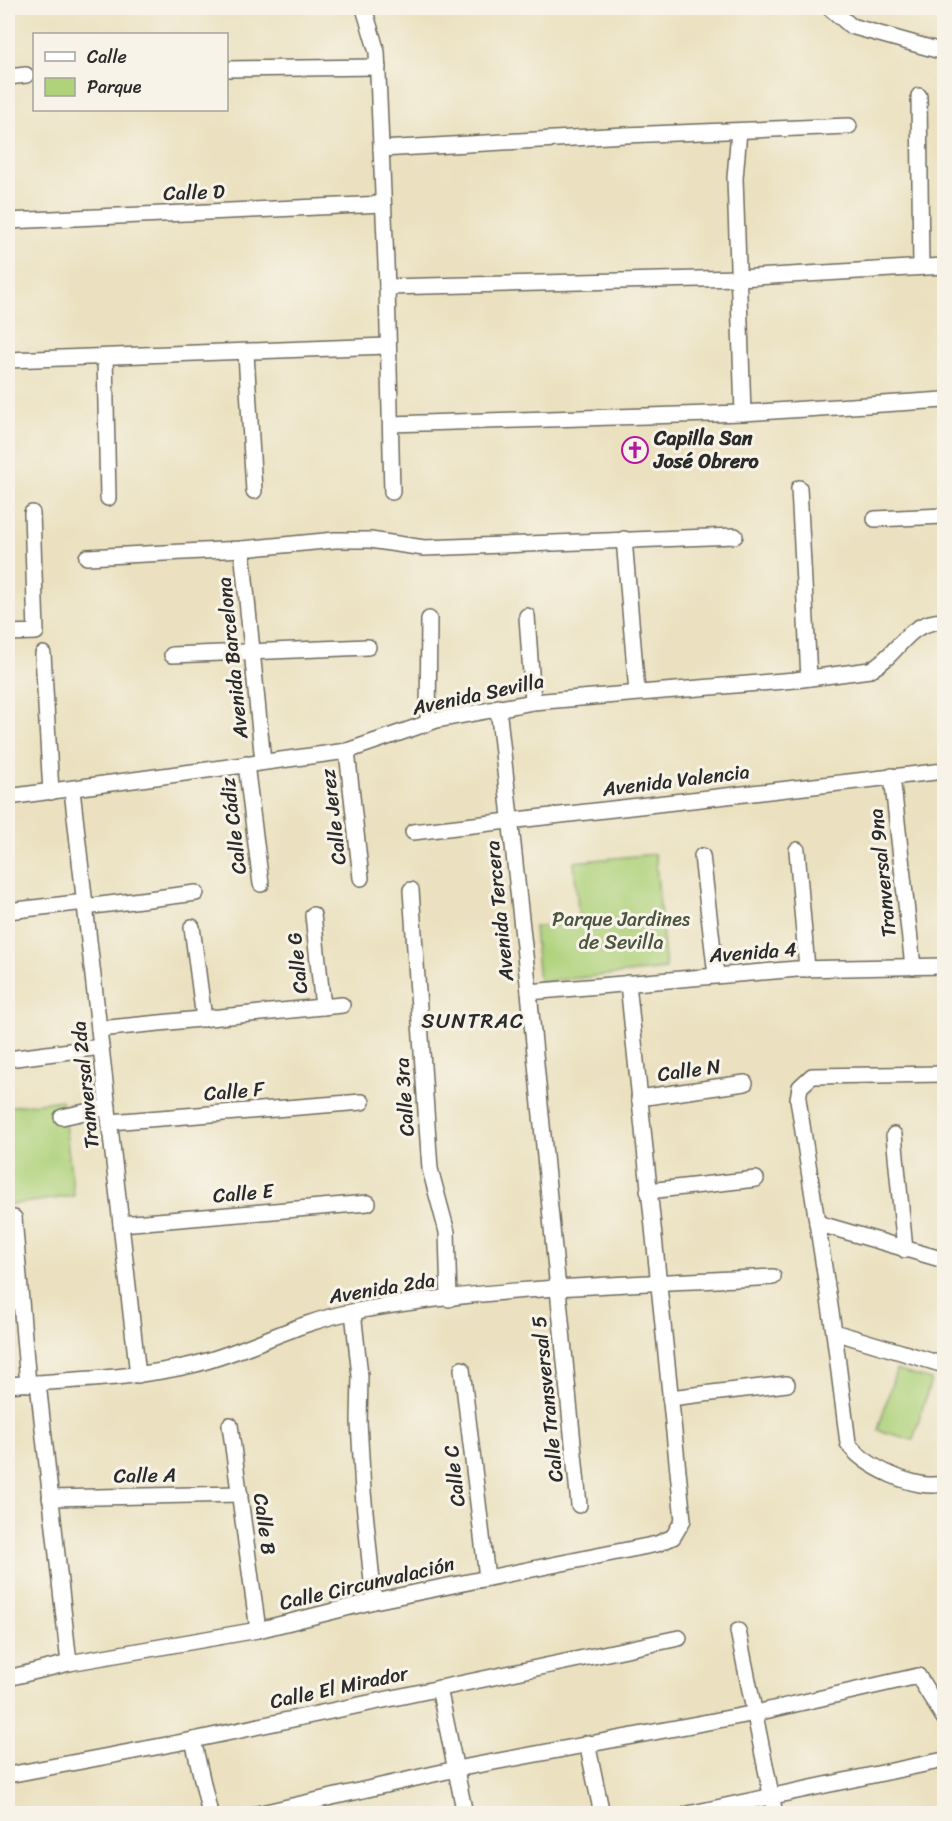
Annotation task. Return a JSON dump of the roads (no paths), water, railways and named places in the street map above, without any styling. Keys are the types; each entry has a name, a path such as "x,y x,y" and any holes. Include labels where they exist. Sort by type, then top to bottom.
{"street":[{"path":"363,8 377,52 378,67 392,492"},
{"path":"830,8 851,26 890,39 945,52"},
{"path":"228,69 378,67"},
{"path":"8,76 26,75"},
{"path":"919,96 921,267"},
{"path":"381,149 849,126"},
{"path":"739,131 735,178 743,413"},
{"name":"Calle D","path":"8,220 383,204"},
{"path":"387,287 739,278 945,266"},
{"path":"8,360 387,346"},
{"path":"246,353 254,491"},
{"path":"105,357 108,498"},
{"path":"391,424 743,413 945,400"},
{"path":"799,488 809,678"},
{"path":"8,633 36,632 32,513"},
{"path":"875,519 945,516"},
{"path":"87,557 242,549 334,540 370,540 424,548 735,536"},
{"path":"624,539 637,692"},
{"name":"Avenida Barcelona","path":"242,549 254,650 263,762"},
{"path":"527,616 533,702"},
{"path":"429,619 429,723"},
{"name":"Avenida Sevilla","path":"8,797 346,752 429,723 498,707 637,692 809,678 870,670 881,664 920,625 945,621"},
{"path":"172,655 368,647"},
{"path":"43,654 51,792"},
{"name":"Avenida Tercera","path":"498,707 529,992 557,1289"},
{"name":"Calle Jerez","path":"346,752 361,878"},
{"name":"Calle Cádiz","path":"246,764 261,884"},
{"name":"Avenida Valencia","path":"413,832 945,771"},
{"name":"Tranversal 9na","path":"892,776 913,967"},
{"name":"Tranversal 2da","path":"72,790 138,1375"},
{"path":"797,850 807,969"},
{"path":"702,856 716,975"},
{"name":"Calle 3ra","path":"411,890 430,1169 447,1232 448,1299"},
{"path":"8,911 196,893"},
{"name":"Calle G","path":"313,915 323,1007"},
{"path":"192,927 204,1019"},
{"name":"Avenida 4","path":"529,992 807,969 945,966"},
{"path":"628,983 670,1398 787,1384"},
{"path":"99,1029 342,1005"},
{"path":"8,1059 102,1047"},
{"path":"942,1485 911,1483 853,1453 848,1443 834,1332 798,1099 800,1087 812,1076 945,1074"},
{"name":"Calle N","path":"639,1098 745,1083"},
{"name":"Calle F","path":"62,1117 362,1102"},
{"path":"894,1136 905,1250"},
{"path":"648,1191 756,1179"},
{"name":"Calle E","path":"122,1224 368,1203"},
{"path":"14,1218 69,1663"},
{"path":"817,1223 945,1260"},
{"name":"Avenida 2da","path":"8,1385 138,1375 223,1357 304,1325 353,1312 448,1299 557,1289 773,1277"},
{"name":"Calle Transversal 5","path":"557,1289 579,1504"},
{"path":"353,1312 360,1376 361,1445 374,1601"},
{"path":"834,1332 945,1365"},
{"name":"Calle C","path":"462,1369 487,1578"},
{"name":"Calle Circunvalación","path":"8,1678 69,1663 258,1630 374,1601 657,1544 673,1538 683,1520 670,1398"},
{"name":"Calle B","path":"230,1425 258,1630"},
{"name":"Calle A","path":"50,1498 240,1494"},
{"path":"738,1631 775,1814"},
{"name":"Calle El Mirador","path":"8,1775 193,1740 679,1638"},
{"path":"257,1814 456,1769 756,1713 918,1676 945,1718"},
{"path":"439,1688 465,1814"},
{"path":"193,1740 210,1814"},
{"path":"586,1743 602,1814"},
{"path":"688,1814 945,1760"}],"place":[{"name":"Capilla San José Obrero","path":"635,450"}],"district":[{"name":"SUNTRAC","path":"473,1021"}],"park label":[{"name":"Parque Jardines de Sevilla","path":"621,930"}]}
